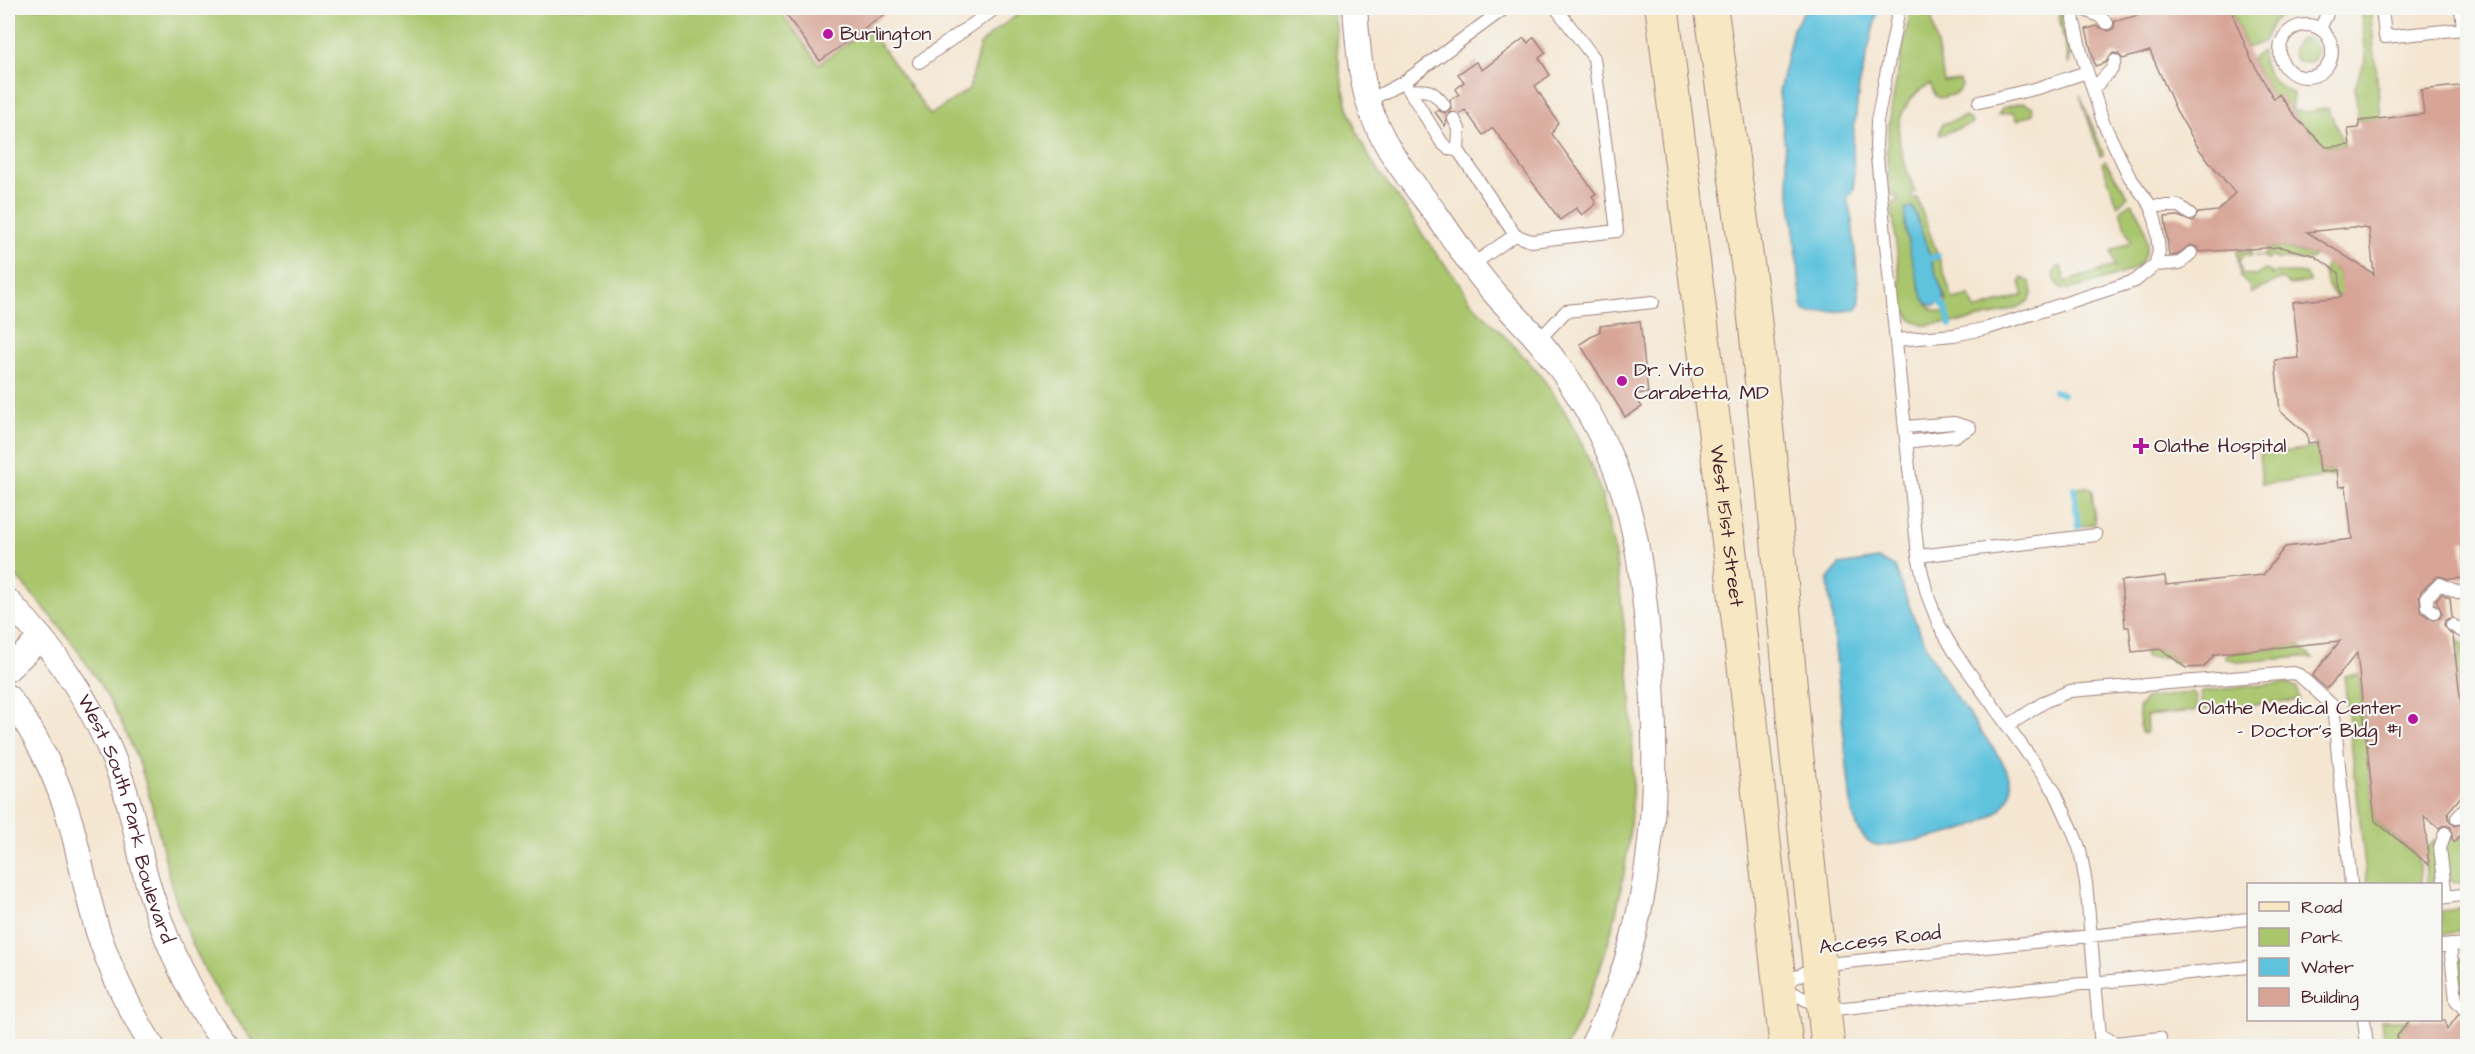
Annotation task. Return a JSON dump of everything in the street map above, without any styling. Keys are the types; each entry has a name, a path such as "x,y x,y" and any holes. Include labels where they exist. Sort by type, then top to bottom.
{"main road":[{"name":"West 151st Street","path":"1662,8 1730,549 1786,1047"},
{"path":"1711,8 1753,307 1828,1047"}],"street":[{"path":"1355,8 1362,72 1375,121 1401,166 1472,265 1553,357 1573,388 1592,420 1620,481 1638,558 1654,695 1654,803 1644,885 1626,961 1602,1027 1592,1047"},
{"name":"West South Park Boulevard","path":"8,601 68,672 101,732 126,793 145,873 170,941 192,994 227,1047"},
{"path":"8,669 41,638"},
{"path":"8,697 40,750 58,790 71,824 88,898 105,952 129,1006 152,1047"}],"lane":[{"path":"918,62 996,8"},
{"path":"1368,101 1407,87 1505,8"},
{"path":"1454,119 1459,129 1458,150 1515,235 1532,241 1617,231 1594,58 1556,8"},
{"path":"1899,8 1877,121 1876,147 1918,556 1939,625 1954,651 2055,792 2080,850 2101,1041 2115,1043 2160,1038"},
{"path":"2072,8 2087,72 2115,151 2151,206 2156,223 2159,252 2155,265"},
{"path":"2080,8 2099,16 2107,23"},
{"path":"2320,29 2327,14 2326,8"},
{"path":"2382,8 2385,37 2463,29 2462,8"},
{"path":"2304,25 2320,29 2330,43 2330,59 2326,67 2312,76 2304,77 2288,70 2283,63 2280,47 2288,32 2304,25"},
{"path":"2093,89 2112,69 2115,61"},
{"path":"1979,102 2038,88 2087,72"},
{"path":"1407,87 1434,91 1444,105"},
{"path":"1407,87 1442,143 1449,149 1458,150"},
{"path":"2151,206 2179,206 2190,214"},
{"path":"1472,265 1515,235"},
{"path":"1896,340 1962,334 1988,328 2135,281 2155,265 2180,263 2191,253"},
{"path":"1538,341 1566,311 1653,302"},
{"path":"1905,428 1954,423 1970,428 1955,436 1906,442"},
{"path":"1918,556 2096,535"},
{"path":"2434,612 2428,607 2427,597 2436,585 2440,584 2460,593 2468,592"},
{"path":"2452,626 2468,636"},
{"path":"2009,725 2046,701 2070,691 2220,677 2285,673 2299,675 2333,706 2351,883"},
{"path":"2457,818 2468,807"},
{"path":"2445,833 2440,848 2443,897 2468,894"},
{"name":"Access Road","path":"1780,986 1819,965 2247,919"},
{"path":"2464,1008 2456,1000 2445,946 2468,944"},
{"path":"1780,986 1825,1010 2247,967"},
{"path":"2364,1021 2367,1047"}],"green space":[{"path":"8,8 778,8 819,64 868,28 930,115 969,89 980,45 992,33 1027,8 1333,8 1343,87 1361,142 1376,168 1470,300 1517,348 1543,379 1581,442 1604,504 1617,569 1626,641 1631,694 1632,798 1628,848 1607,948 1589,997 1567,1046 257,1046 217,991 187,930 172,887 144,778 114,709 84,659 66,635 8,568"},
{"path":"1911,8 1930,8 1944,82 1959,80 1962,85 1958,93 1940,98 1936,96 1930,84 1905,106 1900,119 1900,147 1915,192 1911,194 1913,199 1917,198 1937,253 1930,256 1913,207 1906,209 1905,231 1924,300 1931,309 1945,313 1947,323 1925,325 1913,321 1903,308 1892,207 1893,203 1898,202 1897,196 1893,196 1888,178 1887,155 1892,103"},
{"path":"2057,8 2061,8 2070,51 2069,64"},
{"path":"2236,8 2295,8 2273,21 2263,42 2247,48 2232,12"},
{"path":"2361,8 2370,8 2381,119 2358,121 2355,87 2366,58"},
{"path":"2305,39 2314,42 2317,51 2314,60 2305,63 2296,60 2293,51 2296,42"},
{"path":"2262,51 2267,72 2280,86 2293,94 2291,111 2309,112 2328,108 2345,145 2325,147 2296,118 2279,95 2274,99 2251,59"},
{"path":"2080,95 2102,150 2103,155 2100,156"},
{"path":"2022,103 2032,106 2033,114 2017,120 2014,112 1998,115 2002,108"},
{"path":"1964,117 1971,120 1972,124 1939,135 1942,124"},
{"path":"2105,161 2128,196 2118,206 2102,163"},
{"path":"2132,203 2145,228 2147,247 2139,264 2127,272 2082,286 2068,289 2059,287 2053,275 2057,267 2061,267 2065,282 2115,266 2111,251 2131,242 2120,211"},
{"path":"2236,241 2241,252 2251,250 2252,256 2245,254 2239,260 2242,274 2255,276 2265,270 2271,272 2272,276 2275,273 2305,273 2310,282 2291,285 2282,279 2251,293 2250,287 2240,277"},
{"path":"2281,247 2315,256 2310,260 2276,259 2272,256 2267,260 2264,256 2255,256 2266,255 2266,249"},
{"path":"1939,258 1953,300 1970,296 1975,310 2024,295 2020,282 2022,278 2030,282 2032,296 2023,304 2004,312 1952,323 1945,303 1947,302 1931,261"},
{"path":"2326,263 2339,273 2343,296 2336,297 2328,285 2324,272"},
{"path":"2317,442 2320,472 2334,471 2334,476 2262,484 2259,454 2315,448"},
{"path":"2088,487 2092,490 2095,524 2079,527 2075,488"},
{"path":"2459,640 2467,647 2467,764 2456,658 2460,657"},
{"path":"2298,645 2313,659 2299,657 2241,662 2225,658 2228,653"},
{"path":"2162,649 2173,658 2194,656 2195,661 2175,664 2169,657 2145,658 2144,651"},
{"path":"2359,674 2375,821 2414,853 2417,851 2421,883 2367,883 2344,676"},
{"path":"2283,683 2297,687 2299,700 2205,710 2202,708 2201,694 2204,691"},
{"path":"2192,692 2195,694 2197,708 2194,711 2146,716 2147,731 2145,734 2141,732 2138,708 2145,699"},
{"path":"2453,831 2467,843 2467,884 2454,882 2445,864 2445,850"},
{"path":"2435,839 2436,876 2432,883 2427,883 2424,853"},
{"path":"2467,908 2467,931 2442,934 2442,911"},
{"path":"2467,955 2467,1006 2462,1001 2458,961"},
{"path":"2381,1021 2408,1021 2397,1036 2398,1046 2384,1046"}],"water":[{"path":"1806,8 1874,8 1877,13 1859,87 1853,140 1854,190 1847,198 1852,220 1860,304 1855,310 1810,313 1805,312 1802,305 1779,92 1793,29"},
{"path":"1913,207 1945,299 1934,306 1924,300 1907,240 1906,209"},
{"path":"1878,559 1895,567 1911,611 1937,667 2000,758 2011,786 2003,806 1991,817 1974,826 1933,837 1880,846 1865,838 1852,813 1828,580 1839,565"}],"building":[{"name":"Burlington","path":"781,8 893,8 820,61"},
{"path":"2150,8 2230,8 2251,59 2274,99 2279,94 2296,118 2326,147 2350,145 2348,129 2359,128 2359,121 2424,114 2421,90 2468,85 2468,540 2461,540 2465,578 2450,579 2438,576 2421,591 2419,597 2422,613 2433,620 2440,618 2442,613 2436,600 2442,594 2450,598 2452,617 2445,620 2444,625 2453,636 2468,764 2468,788 2448,812 2449,820 2455,826 2463,823 2467,826 2455,842 2452,839 2451,827 2444,825 2439,828 2424,816 2429,865 2375,821 2357,653 2327,689 2312,676 2340,641 2215,654 2204,667 2186,668 2161,649 2132,652 2129,627 2125,627 2121,581 2165,576 2166,585 2263,575 2285,547 2352,539 2346,486 2339,487 2337,470 2320,472 2317,442 2308,443 2307,434 2280,411 2275,360 2299,358 2293,302 2341,297 2339,273 2313,255 2281,247 2199,252 2197,247 2190,245 2177,255 2169,256 2165,217 2178,216 2193,222 2198,213 2218,211 2235,193 2199,149 2176,110 2150,51 2123,59 2113,53 2105,63 2095,66 2086,29 2097,26 2109,31 2114,28 2115,21 2151,12","holes":["2354,227 2369,229 2374,274 2307,232"]},
{"path":"1534,37 1546,53 1539,58 1550,75 1535,86 1558,122 1552,134 1596,194 1592,196 1596,204 1582,215 1576,208 1560,220 1493,128 1483,135 1465,110 1460,114 1450,112 1445,126 1435,112 1437,110 1446,113 1451,109 1450,100 1459,94 1456,89 1464,82 1458,74 1476,62 1482,70 1524,38 1528,43"},
{"name":"Dr. Vito Carabetta, MD","path":"1640,321 1648,393 1634,394 1642,407 1625,417 1580,344 1600,331 1600,326"},
{"path":"2458,1015 2468,1016 2468,1047 2398,1047 2397,1036 2409,1021 2445,1020 2447,1030"}],"waterway":[{"path":"1931,258 1938,256"},
{"path":"1939,300 1946,309 1950,325"},
{"path":"2054,391 2063,394"},
{"path":"2074,488 2078,527"}],"place":[{"name":"Burlington","path":"828,34"},
{"name":"Dr. Vito Carabetta, MD","path":"1622,381"},
{"name":"Olathe Hospital","path":"2141,446"},
{"name":"Olathe Medical Center - Doctor's Bldg #1","path":"2413,719"}]}
